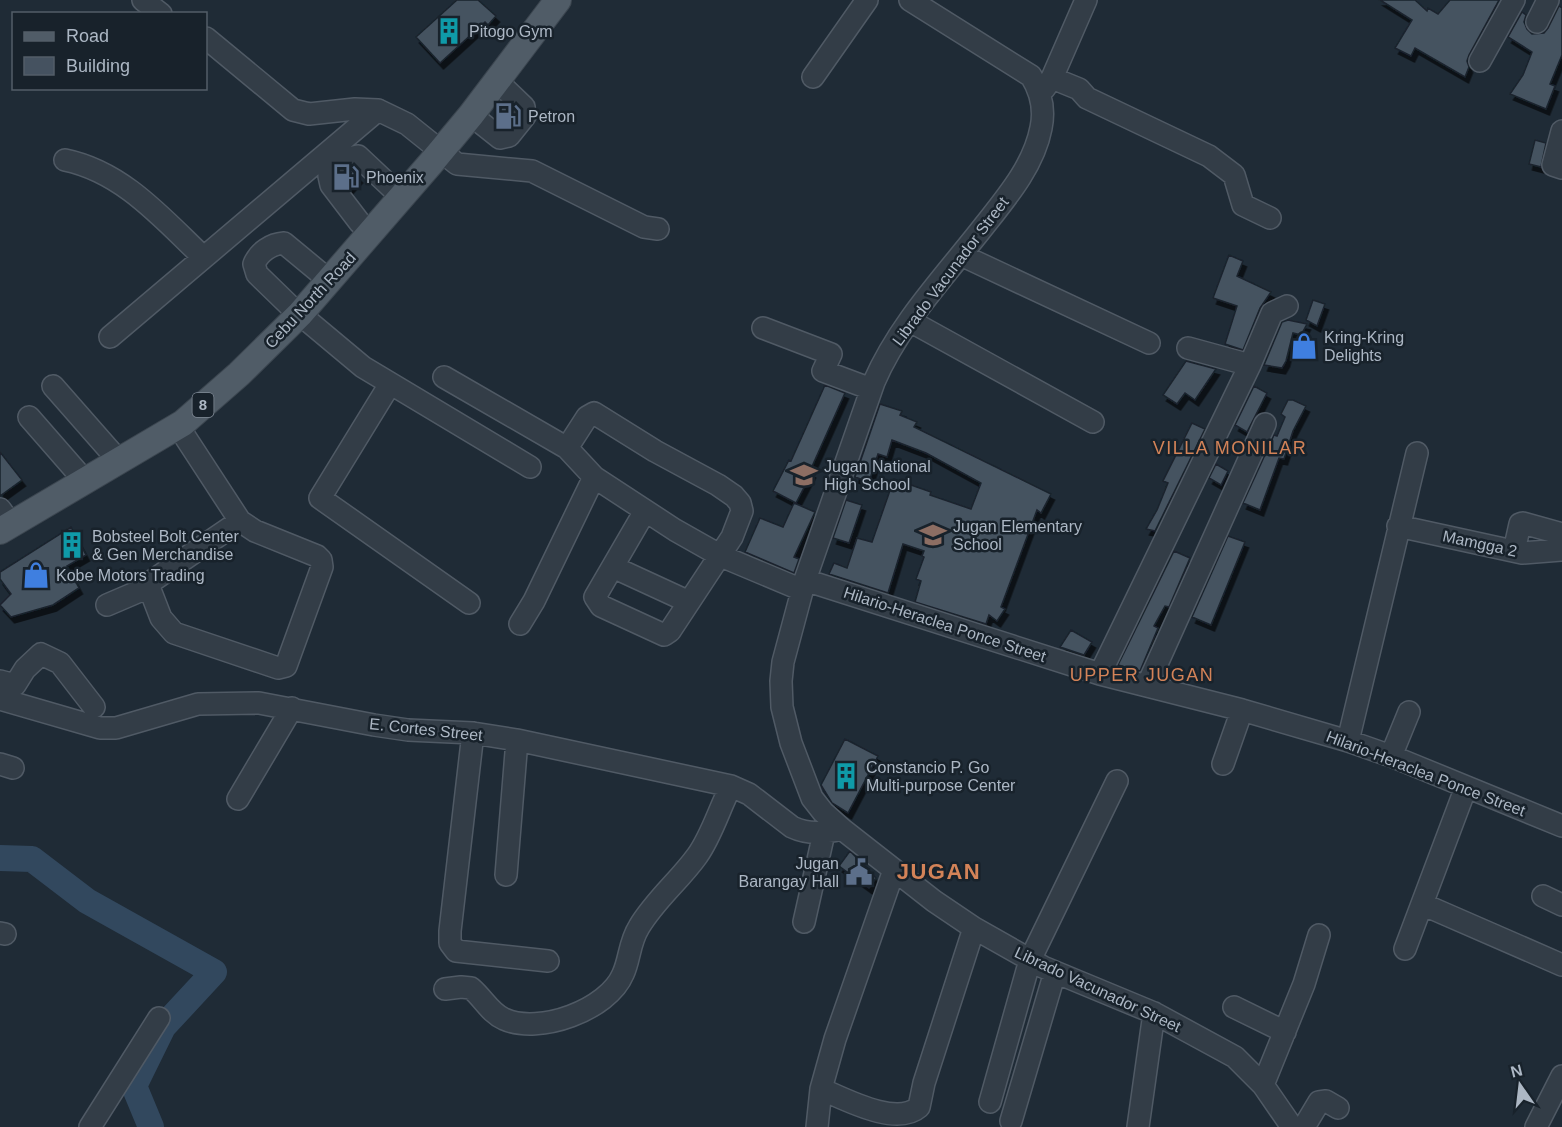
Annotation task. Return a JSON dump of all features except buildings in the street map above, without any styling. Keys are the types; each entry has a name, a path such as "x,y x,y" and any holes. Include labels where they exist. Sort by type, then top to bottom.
{"main road":[{"name":"Cebu North Road","path":"3,519 178,426 239,374 435,146 542,0"},
{"name":"Cebu North Road","path":"3,519 192,401 261,337 295,310 319,272 392,187 471,114 558,0"}],"street":[{"path":"142,0 158,12"},
{"path":"813,77 867,0"},
{"path":"910,0 1046,87 1079,89 1088,98 1209,156 1234,175 1243,205 1270,219"},
{"path":"1046,87 1086,0"},
{"path":"1480,61 1514,0"},
{"path":"1537,22 1548,0"},
{"path":"1555,0 1562,3"},
{"path":"207,39 293,110 309,114 354,109 378,110 407,124 457,164 532,171 644,227 658,229"},
{"path":"471,114 500,138 509,136 525,116 524,107 496,80"},
{"name":"Librado Vacunador Street","path":"1046,87 1042,126 1032,156 1000,207 910,321 882,362 803,585 783,662 782,707 791,743 812,798 833,831 894,870 934,901 1030,960 1154,1013 1235,1057 1263,1085 1292,1127"},
{"path":"110,337 378,110"},
{"path":"1557,166 1562,131"},
{"path":"360,223 331,185 329,176 349,158 357,156 392,187"},
{"path":"65,160 83,163 130,189 203,257"},
{"path":"319,272 284,243 274,244 257,258 254,264 257,274 295,310 363,367 530,467"},
{"path":"962,255 1149,343"},
{"path":"1100,674 1250,365 1272,313 1287,306"},
{"path":"910,321 1093,422"},
{"path":"764,328 831,354 823,371 871,389"},
{"path":"1188,348 1250,365"},
{"name":"Hilario-Heraclea Ponce Street","path":"444,377 567,448 594,477 675,530 721,556 803,585 1100,674 1242,710 1348,741 1391,756 1562,826"},
{"path":"390,384 320,498 469,603"},
{"path":"53,386 111,452"},
{"path":"567,448 587,417 594,412 655,451 718,484 740,503 742,511 732,537 670,631 664,635 601,606 595,597 645,511"},
{"path":"29,417 77,472"},
{"path":"1147,686 1265,424"},
{"path":"149,587 161,618 174,633 278,669 286,666 322,567 321,560 317,556 255,531 240,521 178,426"},
{"path":"1348,741 1417,453"},
{"path":"520,624 534,601 594,477"},
{"path":"107,605 149,587 152,581 240,521"},
{"path":"1514,551 1520,525 1523,523 1562,534"},
{"name":"Mamgga 2","path":"1398,526 1522,553 1562,550"},
{"path":"613,567 689,602"},
{"path":"0,681 15,685 25,669 41,654 60,663 94,706"},
{"name":"E. Cortes Street","path":"0,699 100,728 116,728 198,704 259,703 374,725 473,733 518,740 731,786 749,794 792,827 810,833 833,831"},
{"path":"238,799 292,708"},
{"path":"1223,764 1242,710"},
{"path":"1391,756 1409,712"},
{"path":"473,733 450,943 456,951 549,961"},
{"path":"506,875 518,740"},
{"path":"990,1102 1030,960 1117,781"},
{"path":"445,989 471,988 501,1018 529,1025 543,1023 592,1006 608,995 623,973 628,950 639,927 667,889 696,857 707,839 731,786"},
{"path":"1405,949 1466,787"},
{"path":"804,922 833,831"},
{"path":"817,1127 821,1089 835,1039 894,870"},
{"path":"1422,904 1562,965"},
{"path":"821,1089 886,1113 908,1114 919,1107 924,1083 974,927"},
{"path":"1263,1085 1304,984 1319,935"},
{"path":"1011,1121 1055,972"},
{"path":"1234,1007 1285,1032"},
{"path":"1138,1127 1154,1013"},
{"path":"90,1127 159,1018"},
{"path":"1536,1127 1560,1084"},
{"path":"1304,1127 1319,1102 1326,1101 1338,1108"}],"waterway":[{"path":"0,858 32,859 87,901 214,972 163,1027 134,1086 151,1127"}],"place":[{"name":"Pitogo Gym","path":"449,31"},
{"name":"Petron","path":"508,116"},
{"name":"Phoenix","path":"346,177"},
{"name":"Kring-Kring Delights","path":"1304,346"},
{"name":"Jugan National High School","path":"804,475"},
{"name":"Jugan Elementary School","path":"933,535"},
{"name":"Bobsteel Bolt Center & Gen Merchandise","path":"72,545"},
{"name":"Kobe Motors Trading","path":"36,575"},
{"name":"Constancio P. Go Multi-purpose Center","path":"846,776"},
{"name":"Jugan Barangay Hall","path":"859,872"}],"district":[{"name":"VILLA MONILAR","path":"1230,448"},
{"name":"UPPER JUGAN","path":"1142,675"},
{"name":"JUGAN","path":"939,871"}]}
